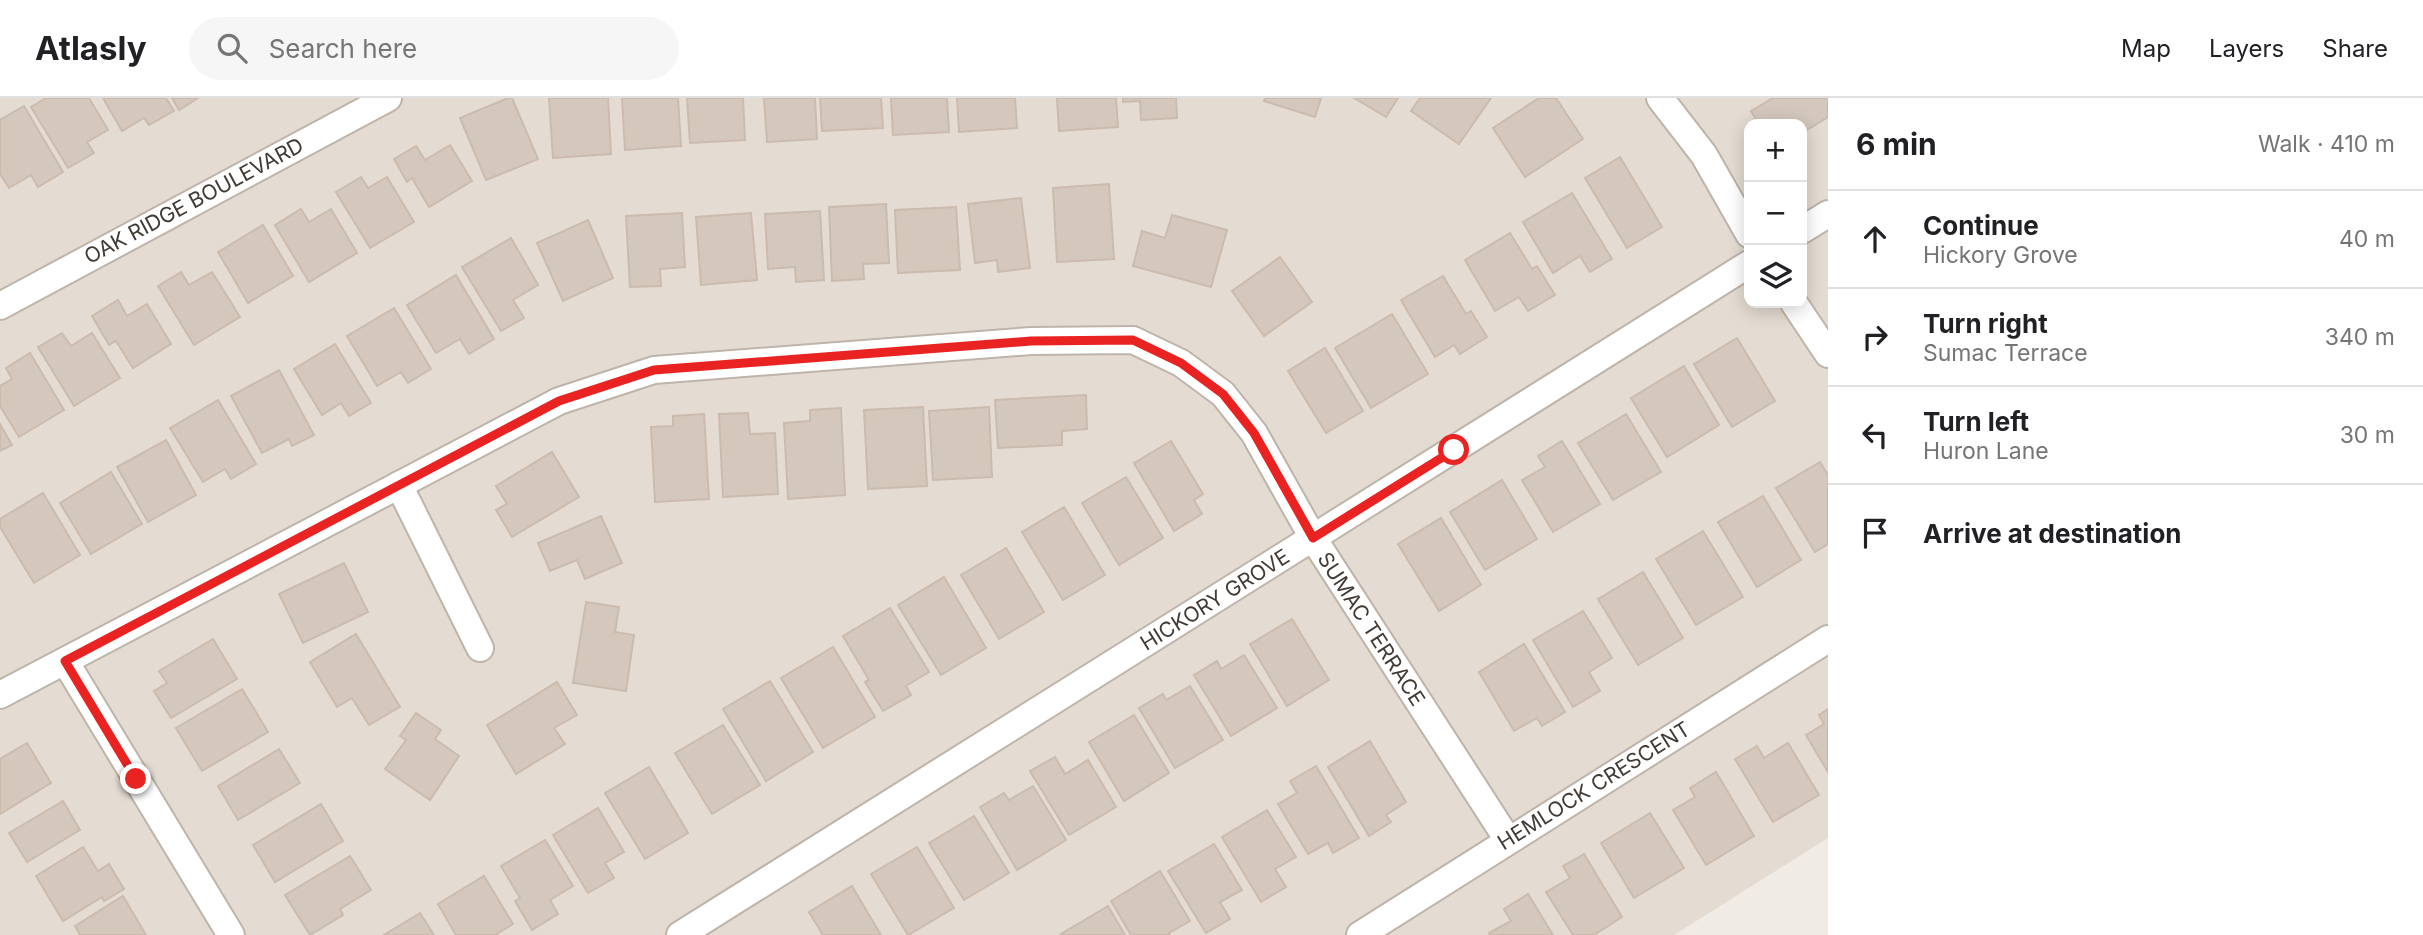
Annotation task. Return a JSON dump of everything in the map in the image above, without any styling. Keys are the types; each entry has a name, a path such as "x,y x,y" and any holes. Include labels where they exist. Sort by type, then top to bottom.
{"street":[{"name":"OAK RIDGE BOULEVARD","path":"0,306 388,98"},
{"path":"1660,98 1704,155 1744,225"},
{"path":"1807,227 1828,214"},
{"name":"HICKORY GROVE","path":"680,935 1744,267"},
{"path":"1797,308 1828,354"},
{"name":"SUMAC TERRACE","path":"0,695 559,401 654,370 1031,341 1133,340 1181,363 1223,394 1254,433 1313,538 1508,840"},
{"path":"399,485 480,648"},
{"name":"HEMLOCK CRESCENT","path":"1360,935 1828,639"},
{"path":"65,661 231,935"}],"shaded area":[{"path":"0,98 1828,98 1828,838 1674,935 0,935"}],"building":[{"path":"46,98 89,98 108,130 87,142 94,153 68,168 31,107"},
{"path":"103,98 166,98 174,111 149,125 144,118 122,131"},
{"path":"172,98 198,98 179,110"},
{"path":"512,98 538,159 486,180 460,118"},
{"path":"549,98 608,98 611,154 553,158"},
{"path":"622,98 678,98 681,146 625,150"},
{"path":"687,98 743,98 745,140 690,143"},
{"path":"764,98 815,98 817,139 767,142"},
{"path":"820,98 881,98 883,128 822,131"},
{"path":"891,98 947,98 949,132 893,135"},
{"path":"957,98 1015,98 1017,128 959,132"},
{"path":"1057,98 1116,98 1118,127 1059,131"},
{"path":"1123,98 1176,98 1177,118 1141,120 1140,101 1123,102"},
{"path":"1265,98 1321,98 1315,117 1264,101"},
{"path":"1354,98 1398,98 1386,117"},
{"path":"1420,98 1491,98 1459,144 1411,111"},
{"path":"1539,98 1556,98 1583,139 1525,177 1493,128"},
{"path":"1773,98 1828,98 1828,117 1807,130 1807,119 1756,119 1751,111"},
{"path":"24,106 63,172 38,187 31,175 9,188 0,174 0,120"},
{"path":"450,145 472,181 429,207 412,178 407,182 394,159 416,146 425,160"},
{"path":"1620,157 1662,227 1627,248 1585,178"},
{"path":"361,177 368,188 387,177 414,222 370,248 336,192"},
{"path":"1109,184 1114,259 1057,262 1053,188"},
{"path":"1572,193 1612,259 1590,272 1580,256 1553,273 1523,222"},
{"path":"1021,198 1030,268 998,272 997,260 975,263 968,204"},
{"path":"886,204 889,263 863,264 864,279 832,281 829,207"},
{"path":"956,207 960,270 898,273 895,210"},
{"path":"301,209 309,222 331,209 357,253 309,282 275,225"},
{"path":"820,211 824,280 796,282 795,267 768,269 765,214"},
{"path":"682,213 685,267 660,269 661,286 630,287 626,216"},
{"path":"751,213 757,280 701,285 696,217"},
{"path":"1172,215 1227,230 1211,287 1133,266 1142,231 1165,238"},
{"path":"588,220 613,278 563,301 537,243"},
{"path":"263,225 293,276 248,303 218,252"},
{"path":"1510,233 1532,269 1537,266 1555,295 1528,311 1519,297 1495,311 1465,260"},
{"path":"511,238 538,285 513,300 524,318 501,331 462,267"},
{"path":"1280,257 1312,302 1264,336 1232,291"},
{"path":"181,272 189,285 212,272 240,317 194,345 158,286"},
{"path":"456,275 494,339 469,354 460,339 436,353 407,305"},
{"path":"1443,276 1466,314 1471,311 1487,337 1460,354 1454,345 1435,357 1401,300"},
{"path":"118,300 127,316 147,304 171,344 133,368 116,341 109,345 92,316"},
{"path":"394,308 431,369 408,383 401,372 377,386 347,336"},
{"path":"1392,314 1428,374 1371,408 1335,348"},
{"path":"62,333 71,346 92,333 120,378 74,406 38,347"},
{"path":"1737,338 1775,401 1732,427 1694,364"},
{"path":"335,344 371,403 349,416 341,403 322,415 294,369"},
{"path":"1325,348 1363,411 1326,433 1288,371"},
{"path":"30,353 64,410 19,437 0,406 0,386 12,379 6,368"},
{"path":"1684,366 1719,425 1667,457 1631,398"},
{"path":"279,370 314,435 292,446 289,439 262,453 231,396"},
{"path":"1086,395 1087,429 1062,431 1062,445 998,448 995,400"},
{"path":"218,400 256,464 231,479 225,469 203,482 170,428"},
{"path":"923,407 927,486 868,489 864,410"},
{"path":"989,407 992,477 933,480 929,411"},
{"path":"841,408 845,495 788,499 784,423 810,421 810,410"},
{"path":"748,413 750,434 775,433 778,494 723,497 719,414"},
{"path":"704,414 709,499 655,502 651,427 673,426 673,416"},
{"path":"1626,414 1661,472 1613,500 1578,443"},
{"path":"0,424 12,445 0,451"},
{"path":"166,440 196,495 148,522 117,467"},
{"path":"1171,441 1203,494 1194,500 1202,514 1174,531 1134,463"},
{"path":"1562,441 1600,504 1553,532 1522,480 1545,467 1538,456"},
{"path":"552,452 579,497 512,537 496,510 507,504 496,486"},
{"path":"1820,462 1828,475 1828,544 1815,552 1776,488"},
{"path":"111,472 142,524 91,554 60,503"},
{"path":"1126,477 1163,538 1119,565 1082,503"},
{"path":"1502,480 1537,539 1485,570 1450,512"},
{"path":"43,493 80,555 34,583 0,527 0,519"},
{"path":"1763,496 1801,560 1757,587 1718,522"},
{"path":"1064,507 1105,575 1063,600 1022,532"},
{"path":"601,516 622,563 585,579 577,560 550,571 538,543"},
{"path":"1441,518 1481,585 1439,611 1398,544"},
{"path":"1703,531 1743,597 1696,625 1656,559"},
{"path":"1006,548 1044,612 999,639 961,575"},
{"path":"344,563 368,612 303,643 279,594"},
{"path":"1643,572 1683,638 1638,665 1598,599"},
{"path":"944,577 986,648 941,675 898,605"},
{"path":"586,602 619,607 615,632 634,635 626,691 573,683"},
{"path":"890,608 929,672 906,686 911,695 883,711 865,682 869,680 843,636"},
{"path":"1583,611 1612,658 1589,672 1600,691 1573,707 1533,640"},
{"path":"1292,619 1329,680 1287,706 1250,644"},
{"path":"356,634 400,707 369,725 352,698 337,707 310,662"},
{"path":"213,639 237,679 171,718 154,691 167,683 159,671"},
{"path":"1524,644 1565,712 1542,726 1537,718 1514,731 1479,672"},
{"path":"833,647 875,717 823,748 781,678"},
{"path":"1244,655 1277,708 1231,736 1194,675 1217,661 1221,669"},
{"path":"770,681 813,752 766,781 723,709"},
{"path":"557,682 577,715 554,728 565,744 516,774 487,725"},
{"path":"1190,686 1223,740 1175,768 1139,708 1163,694 1166,700"},
{"path":"242,689 268,732 202,771 176,728"},
{"path":"1828,709 1828,772 1806,735 1824,724 1819,715"},
{"path":"416,713 441,730 435,739 459,756 430,800 385,769 406,740 400,736"},
{"path":"1134,715 1169,773 1124,801 1089,742"},
{"path":"723,725 760,785 712,814 675,753"},
{"path":"1370,741 1406,802 1386,815 1391,822 1369,836 1328,767"},
{"path":"27,743 51,783 0,814 0,759"},
{"path":"1788,743 1819,795 1773,822 1735,759 1757,746 1764,758"},
{"path":"279,749 300,783 238,820 218,786"},
{"path":"1055,757 1065,774 1088,760 1116,807 1069,835 1030,771"},
{"path":"1316,766 1359,838 1333,853 1328,843 1308,854 1278,804 1297,793 1290,781"},
{"path":"649,767 688,833 645,859 605,793"},
{"path":"1716,772 1754,836 1706,865 1673,810 1695,797 1690,788"},
{"path":"1033,786 1066,840 1017,870 980,807 1004,793 1009,800"},
{"path":"63,801 80,830 27,862 9,833"},
{"path":"321,804 343,841 275,882 253,845"},
{"path":"598,808 624,852 605,863 614,878 588,893 553,835"},
{"path":"1267,810 1296,857 1275,869 1286,887 1261,902 1222,837"},
{"path":"1650,813 1684,868 1634,898 1601,843"},
{"path":"974,816 1009,873 964,900 929,843"},
{"path":"545,840 573,886 550,900 558,914 532,930 515,901 520,898 501,866"},
{"path":"1214,844 1242,890 1220,902 1230,919 1206,933 1168,871"},
{"path":"83,847 98,871 109,864 124,889 104,901 102,897 63,921 36,876"},
{"path":"917,847 954,908 908,935 871,874"},
{"path":"1584,854 1622,917 1594,935 1573,935 1546,892 1570,878 1563,866"},
{"path":"350,856 371,890 340,909 343,915 310,935 285,895"},
{"path":"1160,871 1190,921 1169,933 1170,935 1131,935 1111,901"},
{"path":"484,876 513,924 495,935 456,935 438,904"},
{"path":"852,886 881,935 823,935 809,912"},
{"path":"1528,894 1553,935 1490,935 1489,933 1511,921 1504,909"},
{"path":"123,896 146,935 80,935 75,926"},
{"path":"1108,906 1125,935 1061,934"},
{"path":"420,913 434,935 384,935"}],"route":[{"path":"136,779 65,661 559,401 654,370 1031,341 1133,340 1181,363 1223,394 1254,433 1313,538 1454,450"}]}
